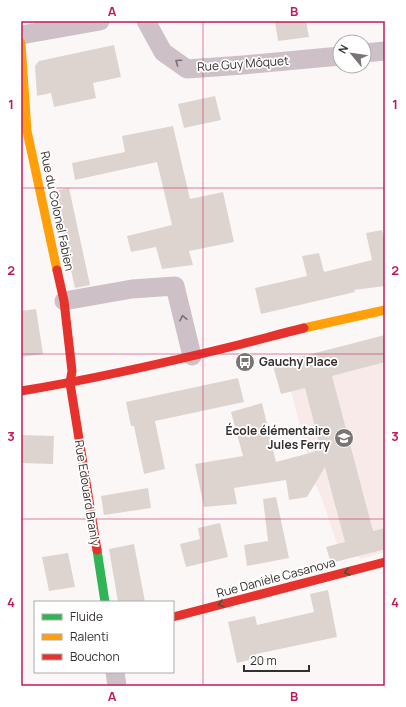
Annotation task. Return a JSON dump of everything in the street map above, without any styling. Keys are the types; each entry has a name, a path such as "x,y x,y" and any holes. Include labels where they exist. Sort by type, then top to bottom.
{"street":[{"path":"21,35 100,21"},
{"name":"Rue Guy Môquet","path":"146,21 163,52 187,68 243,65 332,57"},
{"name":"Rue du Colonel Fabien","path":"21,43 27,131 64,301 72,370 70,383"},
{"path":"372,52 385,51"},
{"path":"64,301 132,289 175,286 192,356"},
{"path":"21,391 70,383 192,356 302,328 385,310"},
{"name":"Rue Edouard Branly","path":"70,383 105,601"},
{"name":"Rue Danièle Casanova","path":"174,617 385,562"},
{"path":"115,673 117,686"}],"shaded area":[{"name":"École élémentaire Jules Ferry","path":"385,335 385,552 361,559 357,555 340,561 337,544 321,496 315,484 284,364"}],"building":[{"path":"275,21 306,21 309,37 278,41"},
{"path":"114,45 121,77 93,83 96,98 54,107 51,93 37,96 35,66 39,61"},
{"path":"215,96 221,120 184,128 178,104"},
{"path":"173,126 190,199 223,192 234,242 189,251 193,265 162,269 156,247 131,252 127,236 172,225 157,162 75,180 72,163 125,152 122,136"},
{"path":"69,188 90,285 75,288 53,191"},
{"path":"382,230 385,244 385,286 354,290 355,292 261,314 255,288 307,276 302,256 319,253 324,272 372,260 366,233"},
{"path":"36,309 43,354 21,357 21,311"},
{"path":"385,335 385,362 332,376 373,531 385,528 385,550 331,563 326,547 345,542 325,467 307,497 289,500 286,480 234,488 237,504 204,507 195,464 243,456 231,412 262,403 276,462 321,450 305,388 281,394 273,366 294,361 296,358"},
{"path":"238,378 244,402 155,421 165,469 144,474 134,426 131,426 126,402"},
{"path":"21,435 54,436 53,464 21,463"},
{"path":"148,488 151,508 104,515 101,496"},
{"path":"276,497 289,558 247,566 244,545 268,541 263,499"},
{"path":"220,523 228,557 186,567 180,544 200,539 198,528"},
{"path":"134,544 145,601 118,601 109,549"},
{"path":"68,553 75,587 49,591 42,557"},
{"path":"328,590 337,637 256,654 257,658 237,663 228,622 255,616 257,625 314,612 310,594"}],"traffic: fast":[{"path":"97,550 105,601"}],"traffic: slow":[{"path":"21,43 27,131 57,270"},
{"path":"304,328 385,310"}],"traffic: jam":[{"path":"57,270 64,301 72,371 70,383 97,550"},
{"path":"21,391 160,364 304,328"},
{"path":"174,617 385,562"}],"place":[{"name":"Gauchy Place","path":"245,362"},
{"name":"École élémentaire Jules Ferry","path":"344,438"}]}
